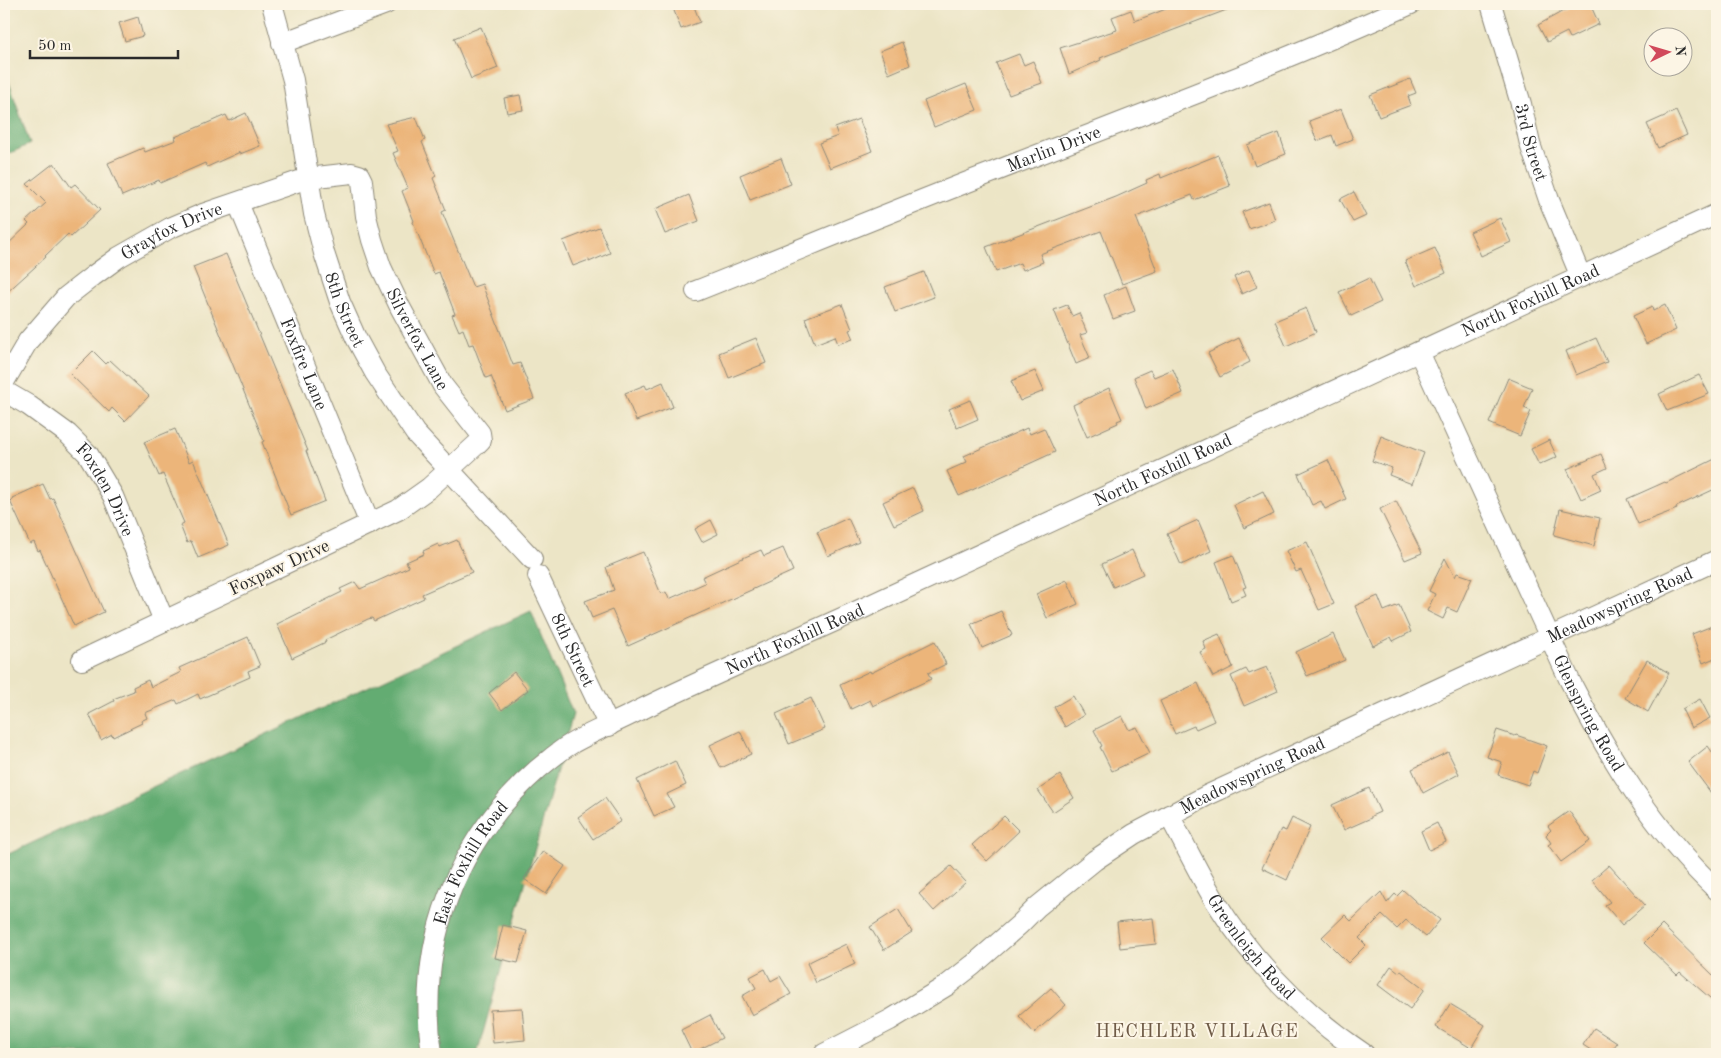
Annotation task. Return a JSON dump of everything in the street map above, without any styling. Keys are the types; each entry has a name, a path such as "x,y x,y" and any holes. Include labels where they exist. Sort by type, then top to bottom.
{"street":[{"name":"8th Street","path":"272,4 292,80 314,214 340,302 356,338 375,373 415,433 490,513 535,568 609,726"},
{"path":"282,43 386,4"},
{"name":"Marlin Drive","path":"696,292 991,173 1142,116 1370,23 1411,4"},
{"name":"3rd Street","path":"1491,4 1521,104 1530,144 1549,200 1581,277"},
{"name":"Grayfox Drive","path":"4,382 28,341 66,297 119,258 170,228 203,214 308,178 352,173 359,175 362,180 365,208"},
{"name":"Foxfire Lane","path":"238,203 370,524"},
{"name":"Silverfox Lane","path":"365,208 372,240 381,267 400,307 443,386 480,433 481,440 466,455"},
{"name":"North Foxhill Road","path":"609,726 662,699 1717,214"},
{"name":"Glenspring Road","path":"1419,352 1549,637 1591,722 1616,765 1656,822 1717,890"},
{"name":"Foxden Drive","path":"4,391 28,405 68,434 88,454 113,496 164,621"},
{"name":"Foxpaw Drive","path":"82,660 398,510 429,488 466,455"},
{"name":"Meadowspring Road","path":"824,1054 890,1020 946,986 973,965 1037,907 1095,860 1134,834 1208,795 1717,560"},
{"name":"East Foxhill Road","path":"432,1054 428,1001 432,953 441,915 456,877 477,839 516,791 539,769 570,745 609,726"},
{"name":"Greenleigh Road","path":"1169,815 1213,897 1235,930 1260,962 1311,1013 1364,1054"}],"green space":[{"path":"4,68 30,144 4,156"},
{"path":"531,611 573,714 477,1054 4,1054 4,856"}],"building":[{"path":"685,4 693,4 700,22 681,29 673,8"},
{"path":"1170,4 1236,4 1237,6 1100,58 1101,60 1069,74 1060,48 1117,30 1112,17 1131,10 1135,21 1171,7"},
{"path":"1576,4 1590,4 1599,24 1570,38 1567,32 1547,42 1538,25"},
{"path":"138,17 143,36 125,41 119,23"},
{"path":"481,27 498,68 471,79 454,38"},
{"path":"902,42 910,65 889,74 880,51"},
{"path":"1019,54 1024,65 1033,61 1042,83 1009,95 996,63"},
{"path":"1410,79 1416,93 1408,96 1411,105 1379,117 1370,95"},
{"path":"966,84 977,110 934,127 924,101"},
{"path":"520,95 523,110 507,113 504,98"},
{"path":"1341,109 1353,139 1336,146 1332,135 1317,141 1309,121"},
{"path":"1676,111 1687,135 1658,148 1647,124"},
{"path":"246,113 260,146 240,154 240,152 207,167 205,163 160,183 159,180 122,196 108,163 143,148 145,152 176,140 175,137 226,115 229,121"},
{"path":"416,117 425,140 422,142 436,176 433,178 446,210 442,212 473,287 482,284 513,365 520,363 534,399 505,410 491,376 486,378 473,344 469,345 463,329 459,331 452,315 455,314 439,272 434,274 402,191 408,188 393,153 398,151 386,124"},
{"path":"859,119 872,151 830,168 819,143 838,136 835,128"},
{"path":"1279,133 1286,154 1255,166 1247,145"},
{"path":"1218,155 1230,186 1194,200 1192,195 1136,217 1157,271 1122,284 1101,231 1040,254 1043,262 1023,270 1020,263 996,272 986,247 1116,197 1147,183 1146,180 1160,174 1161,178"},
{"path":"781,158 791,184 750,200 740,175"},
{"path":"54,163 71,187 75,184 100,210 71,237 68,234 4,295 4,248 29,224 26,221 46,203 27,184"},
{"path":"1354,192 1366,216 1353,222 1340,199"},
{"path":"689,195 699,221 665,234 655,209"},
{"path":"1269,202 1275,220 1249,229 1242,212"},
{"path":"1500,218 1511,242 1481,256 1470,232"},
{"path":"599,227 610,253 589,262 589,260 573,266 563,241"},
{"path":"1435,248 1446,273 1416,286 1405,261"},
{"path":"226,254 308,451 306,451 325,501 291,515 262,442 264,441 193,267"},
{"path":"1249,270 1257,287 1242,294 1234,277"},
{"path":"924,272 934,297 895,312 885,287"},
{"path":"1369,278 1381,302 1351,316 1339,292"},
{"path":"1126,286 1135,311 1113,319 1104,295"},
{"path":"842,304 852,329 849,330 853,339 838,344 835,336 815,344 805,318"},
{"path":"1067,305 1072,316 1079,313 1087,333 1080,335 1090,358 1076,364 1054,310"},
{"path":"1665,305 1676,330 1646,344 1633,316 1652,307 1653,311"},
{"path":"1306,308 1316,332 1286,346 1275,321"},
{"path":"756,338 766,363 729,378 719,353"},
{"path":"1239,338 1250,362 1220,377 1208,353"},
{"path":"1596,338 1607,362 1576,375 1566,351"},
{"path":"93,351 106,364 110,360 149,396 125,421 112,408 109,412 70,374"},
{"path":"1173,369 1183,393 1146,409 1134,377 1150,370 1154,377"},
{"path":"1035,371 1044,391 1020,401 1011,381"},
{"path":"1699,375 1709,394 1667,411 1659,394"},
{"path":"1508,378 1532,388 1524,408 1531,411 1520,436 1489,423"},
{"path":"663,382 673,407 636,421 625,393 645,385 647,389"},
{"path":"1109,388 1122,419 1117,421 1118,423 1087,437 1073,405"},
{"path":"970,400 978,419 957,428 949,409"},
{"path":"1027,428 1030,434 1044,428 1055,452 959,496 947,471 967,462 964,456"},
{"path":"175,429 189,462 193,460 229,545 198,558 191,541 187,543 180,525 184,523 163,474 159,476 144,442"},
{"path":"1381,436 1424,453 1412,484 1389,475 1392,468 1372,461"},
{"path":"1549,440 1557,457 1539,465 1531,449"},
{"path":"1601,454 1607,468 1594,474 1601,490 1581,499 1567,469"},
{"path":"1717,458 1717,488 1676,507 1677,509 1638,524 1627,499 1666,483"},
{"path":"1328,460 1346,499 1325,509 1321,501 1312,505 1298,474"},
{"path":"43,484 50,499 53,498 104,612 74,626 40,550 38,551 34,542 30,544 10,501 13,500 12,498"},
{"path":"913,488 924,511 894,525 883,502"},
{"path":"1263,491 1274,514 1244,528 1234,505"},
{"path":"1396,501 1422,553 1405,560 1380,509"},
{"path":"1560,509 1600,518 1594,546 1554,535"},
{"path":"848,518 859,542 828,556 817,532"},
{"path":"711,520 718,534 702,542 695,529"},
{"path":"1198,520 1211,551 1181,565 1167,534"},
{"path":"457,540 472,572 422,594 424,598 374,621 372,618 368,619 292,658 277,624 342,592 340,589 355,582 360,589 409,567 406,562 424,554 423,551 438,544 440,547"},
{"path":"1307,542 1334,604 1319,610 1301,570 1296,572 1286,551"},
{"path":"783,548 793,571 628,646 612,610 592,618 585,601 614,590 606,567 643,552 661,594 666,592 669,599 705,583 702,577 745,557 761,550 764,556"},
{"path":"1132,550 1143,574 1113,587 1102,564"},
{"path":"1233,555 1246,587 1243,588 1246,595 1231,601 1216,562"},
{"path":"1445,558 1455,577 1457,573 1472,578 1457,612 1448,608 1443,619 1427,611 1435,594 1429,591"},
{"path":"1067,580 1078,604 1047,618 1036,594"},
{"path":"1378,596 1384,611 1399,605 1411,632 1393,641 1391,637 1373,646 1355,606"},
{"path":"1001,611 1012,635 982,648 971,624"},
{"path":"1717,624 1717,657 1703,663 1692,634"},
{"path":"1219,634 1233,667 1213,677 1200,652 1206,649 1203,641"},
{"path":"1333,634 1345,660 1307,676 1296,652"},
{"path":"248,637 260,666 248,671 250,677 200,699 198,694 178,704 176,700 145,713 147,718 141,721 142,723 113,737 112,734 101,740 89,714 114,701 113,699 134,691 133,687 148,680 151,687 181,672 179,668"},
{"path":"935,641 946,664 928,673 931,679 873,706 870,700 851,709 840,685 870,671 871,673"},
{"path":"1647,660 1669,673 1648,712 1625,698"},
{"path":"1267,667 1278,691 1244,706 1231,676 1246,669 1249,674"},
{"path":"514,672 528,690 502,710 489,693"},
{"path":"1198,683 1214,721 1196,729 1194,726 1175,734 1160,701"},
{"path":"1073,696 1084,715 1065,727 1054,707"},
{"path":"811,698 825,729 789,744 776,714"},
{"path":"1700,699 1710,718 1691,728 1682,709"},
{"path":"1122,716 1129,730 1137,727 1150,753 1112,771 1094,730"},
{"path":"1497,730 1547,746 1537,773 1533,771 1528,785 1498,775 1502,762 1487,757"},
{"path":"740,731 751,754 721,768 710,745"},
{"path":"1708,746 1717,759 1717,801 1688,762"},
{"path":"1448,752 1459,774 1423,793 1412,769"},
{"path":"675,761 686,785 667,794 674,807 654,816 637,780"},
{"path":"1060,775 1074,798 1053,812 1038,790"},
{"path":"1369,788 1380,812 1344,830 1332,805"},
{"path":"605,798 621,821 593,839 578,817"},
{"path":"1569,811 1590,841 1561,862 1548,845 1551,843 1546,835 1551,830 1548,826"},
{"path":"1004,816 1019,831 987,861 972,845"},
{"path":"1292,818 1310,827 1287,880 1262,868 1281,829 1286,831"},
{"path":"1437,823 1446,842 1429,850 1421,831"},
{"path":"543,851 565,866 546,894 524,879"},
{"path":"1609,865 1645,905 1622,925 1605,905 1610,902 1592,880"},
{"path":"951,866 966,882 934,911 919,894"},
{"path":"1403,890 1440,920 1426,937 1406,920 1397,929 1382,915 1359,938 1366,945 1348,963 1322,937 1345,915 1351,921 1381,892 1387,903 1395,894 1397,896"},
{"path":"898,909 912,932 884,950 870,927"},
{"path":"1153,918 1156,944 1120,948 1117,922"},
{"path":"503,925 527,931 518,963 495,958"},
{"path":"1662,925 1717,979 1717,1004 1680,972 1677,975 1644,943"},
{"path":"846,944 855,964 816,983 807,963"},
{"path":"1391,966 1425,989 1410,1009 1378,985"},
{"path":"765,969 771,981 780,976 791,994 752,1015 742,996 756,988 750,977"},
{"path":"1051,988 1066,1005 1034,1033 1019,1016"},
{"path":"1450,1004 1485,1025 1471,1048 1436,1027"},
{"path":"522,1008 525,1040 493,1043 490,1010"},
{"path":"710,1015 722,1038 692,1053 681,1030"},
{"path":"1594,1028 1617,1043 1609,1054 1597,1054 1583,1045"}],"district":[{"name":"HECHLER VILLAGE","path":"1197,1030"}]}
